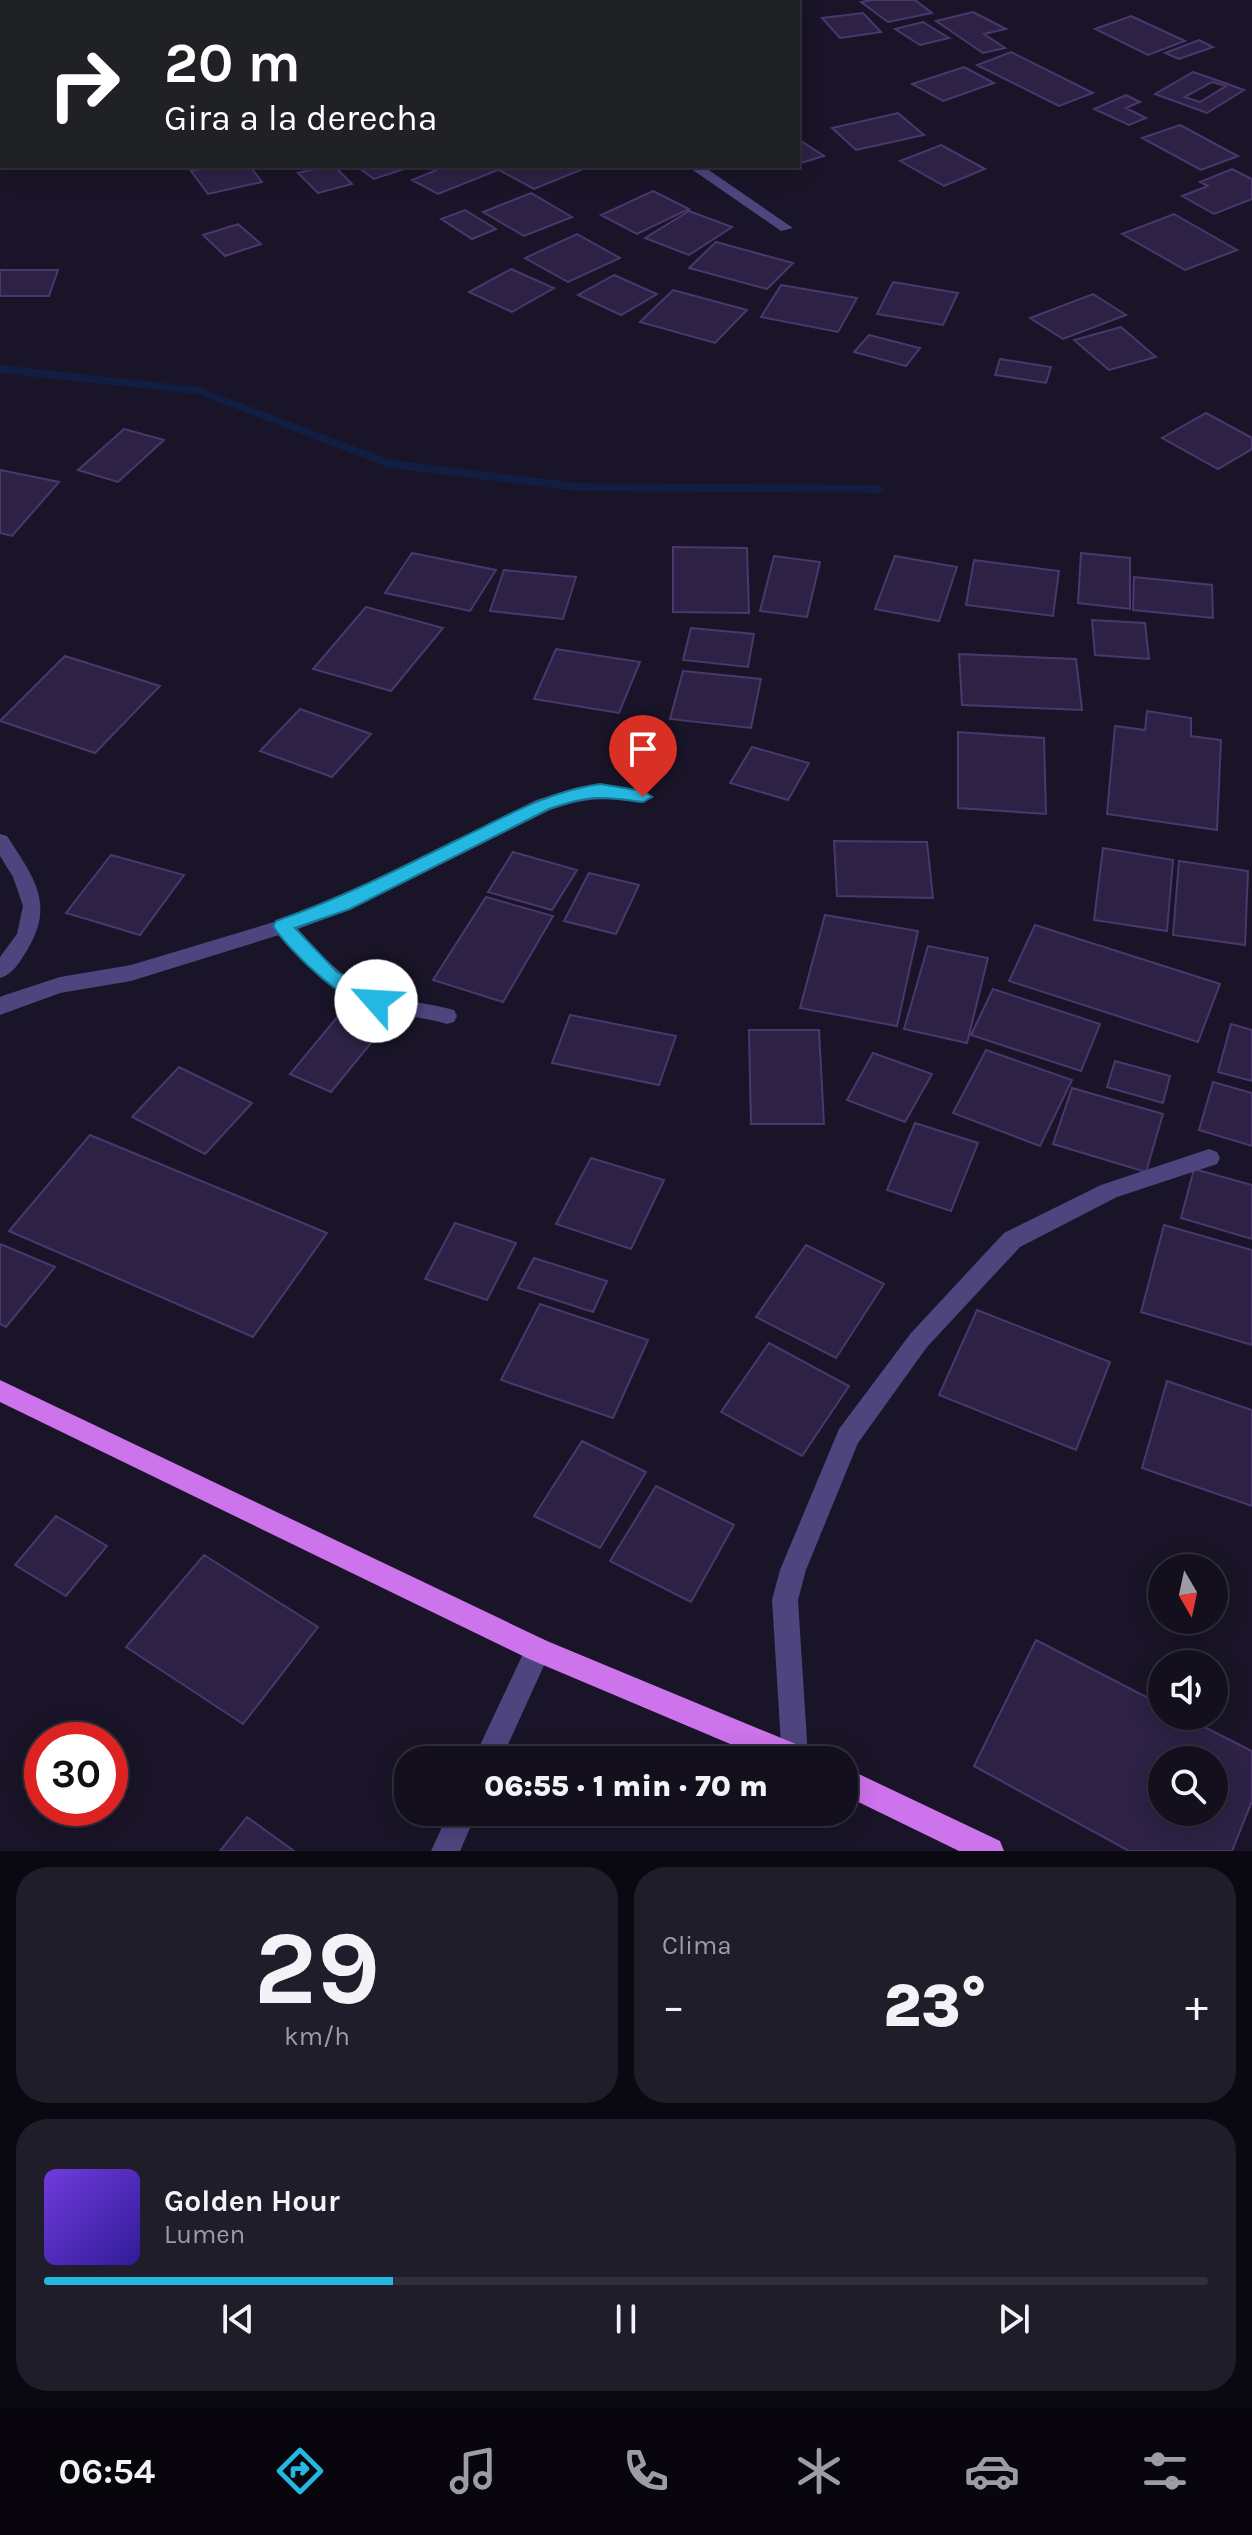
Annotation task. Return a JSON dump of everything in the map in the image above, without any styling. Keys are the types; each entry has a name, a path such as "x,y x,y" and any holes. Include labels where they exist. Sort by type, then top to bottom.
{"main road":[{"path":"0,1390 538,1650 766,1746"},
{"path":"858,1788 990,1851"}],"street":[{"path":"697,168 786,228"},
{"path":"0,1007 12,1000 60,985 131,973 344,904 543,805 578,793 600,790 643,797"},
{"path":"0,841 28,883 35,904 18,951 0,971"},
{"path":"283,926 330,977 353,992 376,1001 447,1016"},
{"path":"796,1746 785,1600 793,1570 848,1437 919,1340 1012,1240 1109,1191 1209,1158"},
{"path":"493,1746 538,1650"},
{"path":"445,1851 457,1826"}],"building":[{"path":"915,0 932,13 888,22 861,2"},
{"path":"973,12 1006,29 984,34 1005,48 983,53 936,21"},
{"path":"863,13 881,32 840,38 822,18"},
{"path":"1131,16 1185,41 1148,55 1095,29"},
{"path":"923,22 949,38 920,45 895,29"},
{"path":"1199,40 1213,47 1179,59 1165,53"},
{"path":"1011,52 1093,93 1059,106 977,65"},
{"path":"964,67 994,83 943,101 912,84"},
{"path":"1193,72 1244,90 1207,113 1155,94","holes":["1212,82 1226,86 1200,102 1185,97"]},
{"path":"1126,95 1140,102 1126,108 1146,118 1129,125 1094,109"},
{"path":"898,113 924,135 856,150 832,128"},
{"path":"1180,125 1238,156 1201,170 1142,138"},
{"path":"800,140 824,156 800,163"},
{"path":"941,145 985,169 944,186 900,161"},
{"path":"252,168 262,182 208,194 191,171"},
{"path":"317,168 336,168 352,184 318,193 298,173"},
{"path":"359,168 401,170 374,179"},
{"path":"441,168 498,170 438,194 412,180"},
{"path":"504,168 583,169 534,189 499,170"},
{"path":"1232,169 1252,179 1252,199 1214,214 1182,196 1208,186 1200,182"},
{"path":"653,191 689,209 637,234 601,215"},
{"path":"531,193 572,217 524,236 483,212"},
{"path":"465,210 496,229 472,239 441,219"},
{"path":"689,211 732,227 689,255 645,238"},
{"path":"1174,214 1237,250 1185,270 1122,234"},
{"path":"238,224 261,244 225,256 203,235"},
{"path":"577,234 620,258 568,282 525,258"},
{"path":"716,242 793,263 767,289 689,268"},
{"path":"511,269 554,288 512,312 469,292"},
{"path":"0,270 58,270 49,296 0,296"},
{"path":"614,275 657,294 621,315 578,295"},
{"path":"893,282 958,293 943,325 877,314"},
{"path":"781,285 857,298 838,332 761,317"},
{"path":"673,290 747,310 715,343 640,322"},
{"path":"1093,294 1126,315 1063,339 1030,318"},
{"path":"1121,327 1156,357 1109,370 1074,340"},
{"path":"869,335 920,348 906,366 854,352"},
{"path":"1000,359 1051,367 1046,383 995,375"},
{"path":"1206,413 1252,438 1252,449 1218,469 1162,438"},
{"path":"124,429 164,440 118,482 78,470"},
{"path":"0,470 59,482 12,536 0,533"},
{"path":"673,547 747,548 749,613 673,612"},
{"path":"412,553 496,570 470,611 385,593"},
{"path":"1081,553 1130,558 1130,609 1078,603"},
{"path":"774,556 820,562 807,617 760,611"},
{"path":"895,556 957,567 939,621 875,609"},
{"path":"974,560 1059,571 1053,616 966,605"},
{"path":"504,570 576,577 563,619 490,611"},
{"path":"1134,577 1212,585 1213,618 1133,610"},
{"path":"366,607 443,628 391,691 313,669"},
{"path":"1092,620 1145,623 1149,659 1095,655"},
{"path":"691,628 754,634 748,667 683,660"},
{"path":"556,649 640,662 619,713 534,699"},
{"path":"959,654 1076,659 1082,710 962,705"},
{"path":"65,656 160,686 95,753 0,721"},
{"path":"683,671 761,679 751,728 670,719"},
{"path":"300,709 371,734 332,777 260,751"},
{"path":"1147,711 1191,718 1191,736 1221,740 1217,830 1107,814 1115,726 1145,730"},
{"path":"958,732 1044,738 1046,814 958,808"},
{"path":"752,747 809,763 788,800 730,783"},
{"path":"834,841 927,842 933,898 837,896"},
{"path":"1103,848 1173,860 1167,931 1094,920"},
{"path":"513,852 577,870 552,910 488,892"},
{"path":"111,855 184,875 140,935 66,913"},
{"path":"1179,861 1248,871 1245,945 1173,935"},
{"path":"589,873 639,885 616,934 564,921"},
{"path":"486,897 553,916 503,1002 433,980"},
{"path":"825,915 918,931 897,1026 800,1008"},
{"path":"1035,925 1220,984 1198,1042 1009,981"},
{"path":"928,946 988,958 967,1043 904,1029"},
{"path":"993,989 1100,1024 1081,1071 971,1035"},
{"path":"339,1015 380,1032 331,1092 290,1074"},
{"path":"570,1015 676,1036 659,1085 552,1063"},
{"path":"1231,1024 1252,1030 1252,1081 1218,1072"},
{"path":"749,1030 819,1030 824,1124 751,1124"},
{"path":"986,1050 1072,1080 1040,1146 953,1113"},
{"path":"873,1053 932,1074 905,1122 847,1100"},
{"path":"1115,1061 1170,1076 1163,1103 1107,1087"},
{"path":"179,1067 252,1103 205,1154 132,1117"},
{"path":"1213,1082 1252,1093 1252,1146 1199,1130"},
{"path":"1072,1088 1163,1114 1146,1172 1053,1144"},
{"path":"915,1123 978,1143 951,1211 887,1190"},
{"path":"90,1135 327,1233 253,1337 9,1231"},
{"path":"591,1158 664,1180 631,1249 556,1224"},
{"path":"1194,1169 1252,1185 1252,1239 1181,1218"},
{"path":"455,1223 516,1243 487,1300 425,1279"},
{"path":"1164,1225 1252,1250 1252,1345 1141,1312"},
{"path":"0,1244 55,1267 6,1327 0,1324"},
{"path":"806,1245 884,1284 836,1358 756,1317"},
{"path":"534,1258 607,1281 593,1312 518,1288"},
{"path":"540,1304 648,1340 613,1418 501,1380"},
{"path":"977,1310 1110,1362 1076,1450 939,1395"},
{"path":"769,1343 849,1386 802,1456 721,1412"},
{"path":"1167,1381 1252,1410 1252,1506 1142,1468"},
{"path":"582,1441 646,1472 600,1548 534,1516"},
{"path":"656,1486 734,1525 691,1602 610,1561"},
{"path":"56,1516 107,1546 66,1596 15,1565"},
{"path":"204,1555 318,1627 243,1724 126,1647"},
{"path":"1036,1640 1148,1698 1148,1730 1211,1730 1252,1751 1252,1801 1232,1851 1129,1851 974,1766"},
{"path":"247,1817 294,1851 220,1851"}],"waterway":[{"path":"0,369 199,391 389,464 577,487 879,489"}],"route":[{"path":"376,1001 353,992 330,977 283,926 344,904 543,805 578,793 600,790 643,797"}]}
